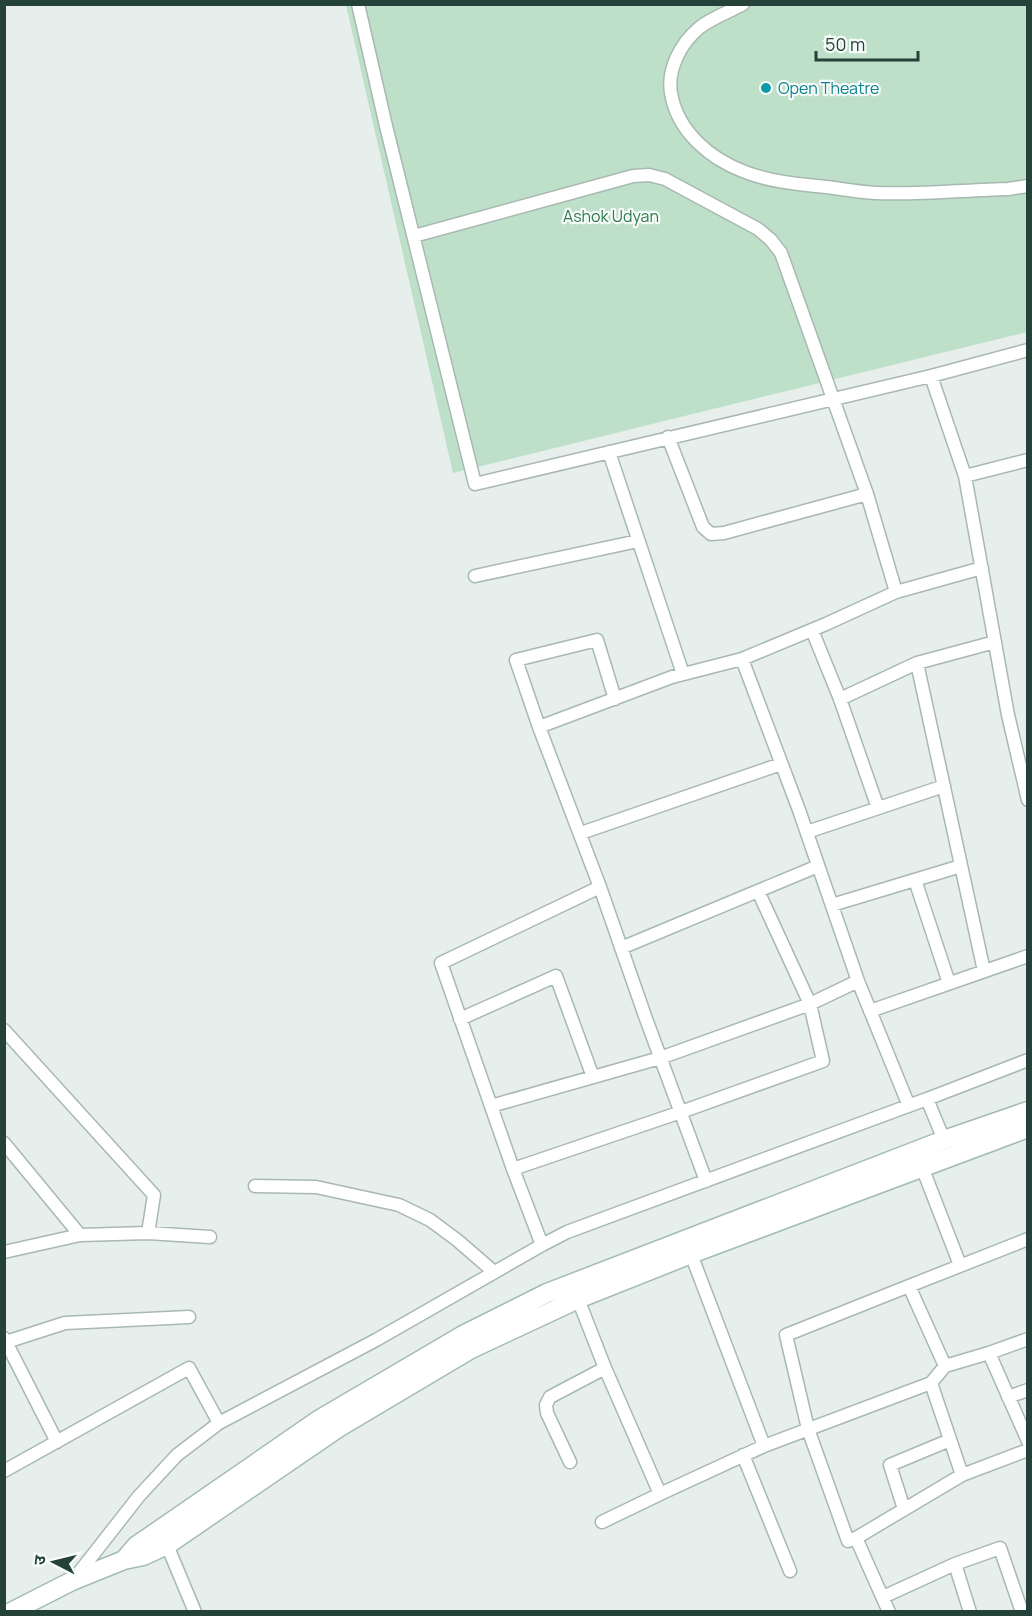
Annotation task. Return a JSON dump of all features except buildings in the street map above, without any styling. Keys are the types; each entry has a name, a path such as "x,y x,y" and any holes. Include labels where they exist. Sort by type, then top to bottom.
{"main road":[{"path":"124,1560 136,1546 320,1419 474,1330 547,1293 944,1140 1028,1111"},
{"path":"11,1611 72,1581 168,1545 348,1421 471,1348 578,1299 691,1254 1028,1128"}],"street":[{"path":"358,4 476,484 932,376 1028,350"},
{"path":"743,4 699,28 686,42 671,71 670,89 673,108 696,141 713,155 745,172 781,182 876,193 1008,189 1028,186"},
{"path":"414,236 633,176 649,175 665,179 758,229 782,254 867,494 896,592"},
{"path":"932,376 965,476 995,642 1024,768 1028,800"},
{"path":"668,437 703,527 711,534 724,533 867,494"},
{"path":"609,452 683,674"},
{"path":"965,476 1028,460"},
{"path":"475,576 638,542"},
{"path":"539,727 683,674 742,659 896,592 982,568"},
{"path":"812,630 840,699 878,808"},
{"path":"615,699 597,640 516,660 706,1181"},
{"path":"840,699 917,663 995,642"},
{"path":"742,659 807,832 858,981 909,1106"},
{"path":"917,663 984,971"},
{"path":"580,833 782,764"},
{"path":"807,832 944,786"},
{"path":"621,948 818,866"},
{"path":"832,905 961,866"},
{"path":"915,880 949,983"},
{"path":"542,1245 441,963 600,887"},
{"path":"513,1169 823,1061 810,1004 758,891"},
{"path":"870,1011 1028,956"},
{"path":"460,1019 556,976 593,1077"},
{"path":"491,1106 660,1058 810,1004 858,981"},
{"path":"7,1038 154,1195 148,1233"},
{"path":"72,1581 139,1496 177,1455 219,1424 376,1340 542,1245 567,1232 1028,1060"},
{"path":"927,1099 944,1140"},
{"path":"4,1143 80,1235"},
{"path":"922,1167 960,1265"},
{"path":"255,1186 316,1187 399,1205 430,1220 494,1272"},
{"path":"4,1252 80,1235 148,1233 210,1237"},
{"path":"1028,1239 786,1335 808,1429 848,1541 962,1475 1028,1450"},
{"path":"691,1254 764,1446"},
{"path":"909,1286 945,1366"},
{"path":"578,1299 604,1368 660,1494"},
{"path":"57,1442 5,1340 65,1323 189,1317"},
{"path":"602,1522 764,1446 931,1383 945,1366 1028,1339"},
{"path":"989,1353 1028,1441"},
{"path":"4,1471 189,1368 219,1424"},
{"path":"570,1462 547,1413 546,1405 550,1397 604,1368"},
{"path":"931,1383 962,1475"},
{"path":"1008,1397 1028,1390"},
{"path":"904,1509 890,1465 950,1440"},
{"path":"743,1455 790,1571"},
{"path":"856,1538 889,1611"},
{"path":"168,1545 195,1611"},
{"path":"883,1597 955,1564 1000,1548 1022,1611"},
{"path":"955,1564 970,1611"}],"green space":[{"name":"Ashok Udyan","path":"346,5 1027,5 1027,332 453,473"}],"place":[{"name":"Open Theatre","path":"766,88"}]}
